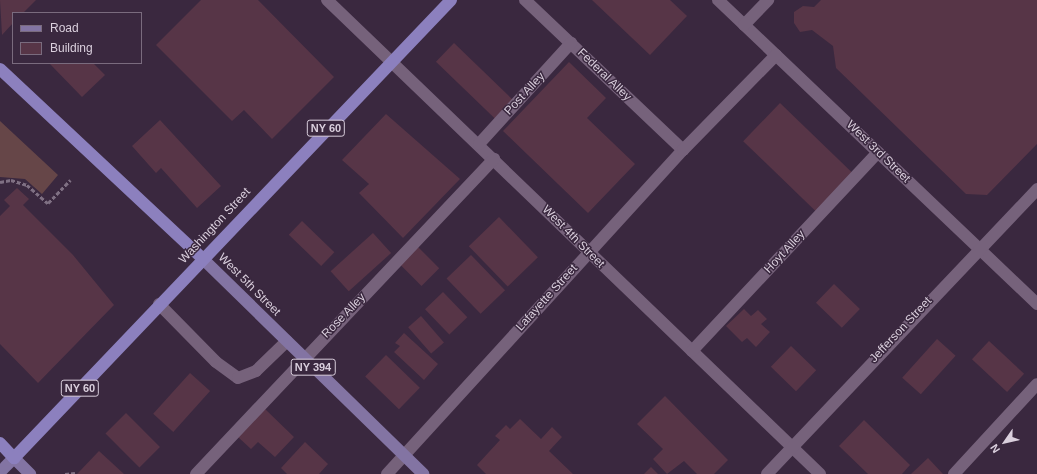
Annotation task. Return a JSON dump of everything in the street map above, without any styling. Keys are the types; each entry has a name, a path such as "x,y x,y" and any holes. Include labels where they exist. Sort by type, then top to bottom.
{"highway":[{"name":"Washington Street","path":"14,458 391,60 451,0"},
{"name":"West 5th Street","path":"1,72 203,259"},
{"path":"0,443 14,458"}],"main road":[{"name":"West 5th Street","path":"203,259 423,474"},
{"name":"Washington Street","path":"0,472 14,458"},
{"path":"14,458 30,474"}],"street":[{"name":"West 4th Street","path":"327,0 479,144 588,253 820,474"},
{"name":"Federal Alley","path":"525,0 684,150"},
{"name":"West 3rd Street","path":"718,0 1037,304"},
{"path":"744,25 768,0"},
{"name":"Post Alley","path":"479,144 571,43"},
{"name":"Lafayette Street","path":"387,474 588,253 684,150 776,55"},
{"name":"Hoyt Alley","path":"692,351 878,152"},
{"name":"Rose Alley","path":"196,474 303,358 494,159"},
{"name":"Jefferson Street","path":"767,474 979,248 1037,189"},
{"path":"159,304 216,362 238,378 256,371 287,341"},
{"path":"954,474 1037,384"}],"path":[{"path":"0,182 11,180 27,184 48,203 70,180"},
{"path":"65,474 75,473"}],"shaded area":[{"path":"0,121 58,175 42,194 25,179 0,177"}],"building":[{"path":"0,0 36,0 24,12 12,12 12,24 2,35"},
{"path":"201,0 258,0 334,77 272,139 244,110 232,121 156,45"},
{"path":"592,0 670,0 687,16 650,55"},
{"path":"821,0 1037,0 1037,144 987,195 966,194 836,68 833,46 812,30 800,32 794,23 794,12 803,6 814,7"},
{"path":"454,43 514,101 496,119 436,62"},
{"path":"569,62 606,98 587,118 635,164 588,213 503,131"},
{"path":"50,64 94,64 105,75 82,97"},
{"path":"780,103 854,175 817,213 743,141"},
{"path":"386,114 460,179 403,238 359,193 369,184 342,160"},
{"path":"160,120 221,186 197,208 161,168 156,173 132,146"},
{"path":"17,188 29,199 23,205 73,255 114,305 38,383 0,344 0,216 10,206 4,200"},
{"path":"499,217 538,257 508,286 469,246"},
{"path":"302,221 334,252 321,266 289,235"},
{"path":"373,233 391,253 349,291 331,271"},
{"path":"418,247 439,268 422,286 400,265"},
{"path":"471,255 505,290 481,314 447,279"},
{"path":"834,284 860,309 842,328 816,303"},
{"path":"443,292 467,317 449,335 425,309"},
{"path":"744,309 751,316 758,310 767,319 761,324 770,332 756,347 747,338 742,342 726,326"},
{"path":"421,316 444,342 431,354 408,327"},
{"path":"404,333 438,364 424,380 394,352 400,346 395,343"},
{"path":"937,339 956,356 921,394 902,378"},
{"path":"989,341 1024,374 1007,392 972,359"},
{"path":"791,346 816,370 796,391 771,367"},
{"path":"386,355 420,388 399,409 365,377"},
{"path":"190,373 210,391 173,432 153,414"},
{"path":"665,396 728,460 714,474 697,474 684,461 667,474 653,459 663,449 637,424"},
{"path":"265,409 294,437 275,457 258,442 251,449 238,437"},
{"path":"126,413 160,447 139,467 105,434"},
{"path":"520,419 541,439 552,427 562,437 549,451 573,474 486,474 477,465 500,440 495,436 506,425 510,429"},
{"path":"864,420 910,465 902,474 868,474 839,446"},
{"path":"305,442 328,464 319,474 287,474 281,468"},
{"path":"99,451 124,474 77,474"},
{"path":"928,458 943,474 911,474"},
{"path":"651,467 658,474 644,474"}]}
